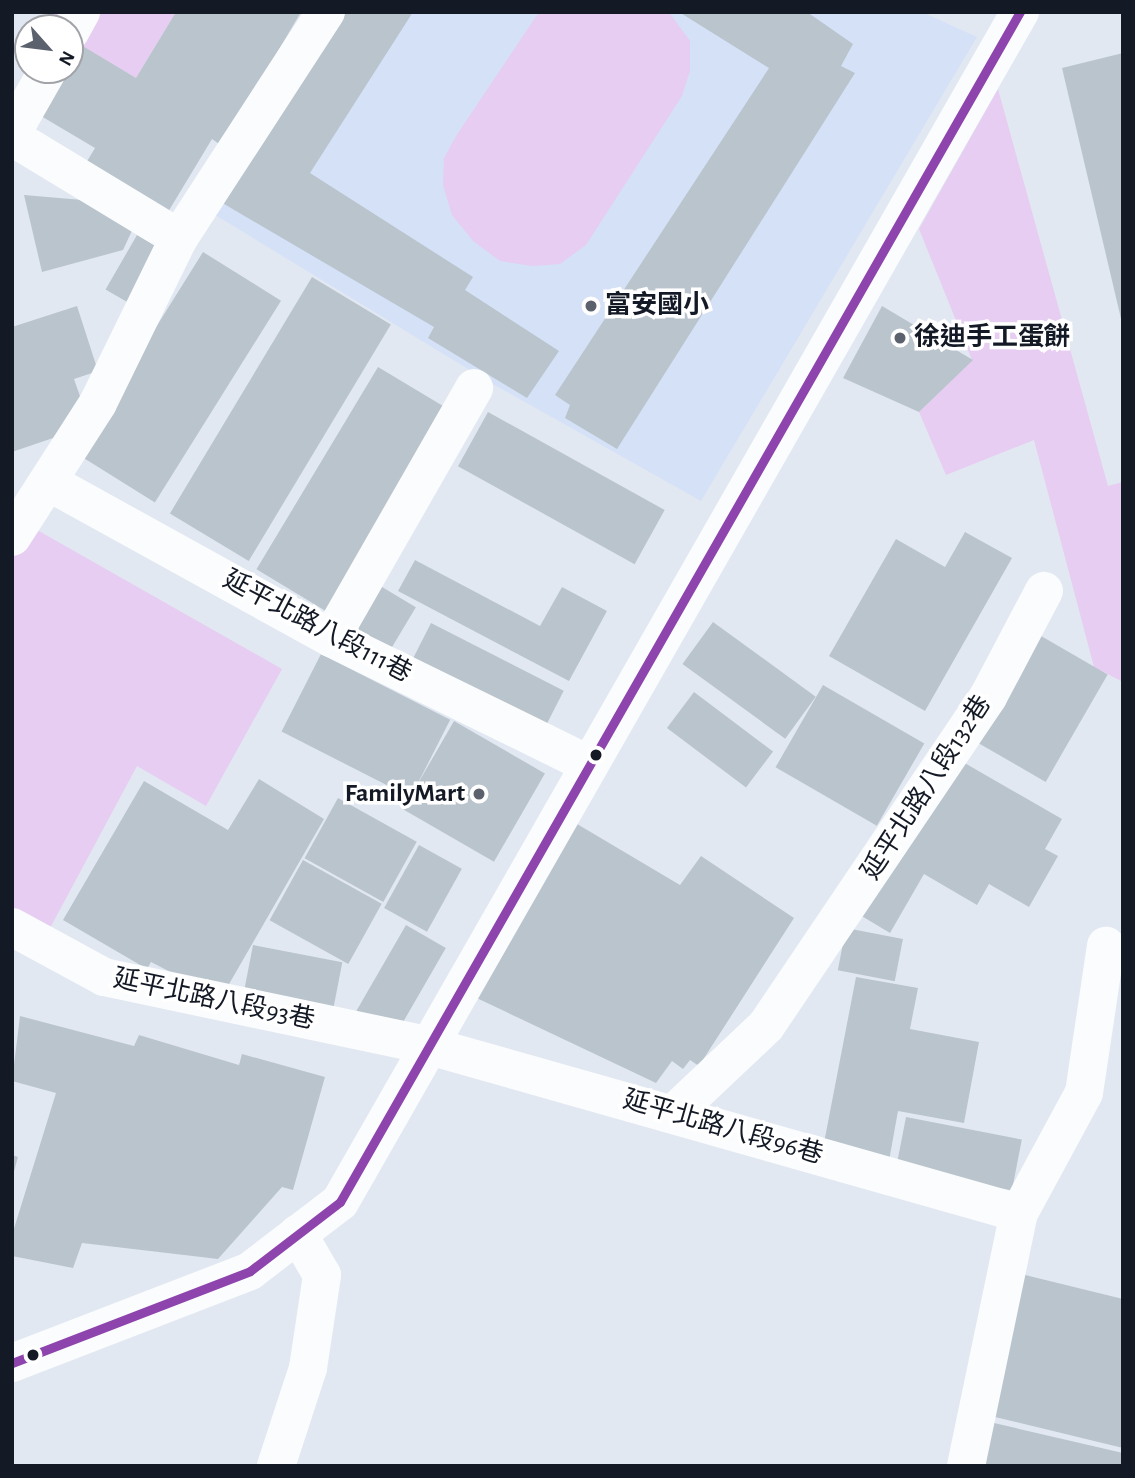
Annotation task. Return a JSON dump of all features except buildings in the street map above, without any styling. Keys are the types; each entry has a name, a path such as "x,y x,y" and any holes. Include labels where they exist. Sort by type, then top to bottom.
{"street":[{"path":"12,537 52,484 179,238 326,12"},
{"path":"12,1363 250,1270 340,1202 425,1045 1009,15"},
{"path":"40,84 12,134 179,238"},
{"path":"331,638 474,388"},
{"name":"延平北路八段111巷","path":"52,484 331,638 586,763"},
{"name":"延平北路八段132巷","path":"674,1113 766,1026 800,979 988,697 1044,591"},
{"name":"延平北路八段93巷","path":"12,927 104,977 425,1045"},
{"path":"966,1466 1019,1213 1084,1093 1106,946"},
{"name":"延平北路八段96巷","path":"425,1045 674,1113 1019,1213"},
{"path":"276,1466 308,1368 322,1275 298,1234"}],"shaded area":[{"path":"176,12 136,78 84,48 84,14 49,14"},
{"name":"富安國小","path":"338,12 922,12 977,37 701,501 491,383 207,210"},
{"path":"539,12 669,12 690,41 690,71 682,96 586,245 560,264 532,266 500,261 473,241 452,215 443,185 444,158 456,136"},
{"path":"998,89 1108,486 1123,482 1123,682 1094,667 1034,440 946,475 919,412 972,360 919,229"},
{"path":"23,522 282,669 206,806 137,766 42,943 12,927 12,537"}],"transit line":[{"path":"12,1363 250,1271 340,1202 1020,12"}],"place":[{"name":"富安國小","path":"591,306"},
{"name":"徐迪手工蛋餅","path":"900,338"},
{"name":"FamilyMart","path":"479,794"}]}
